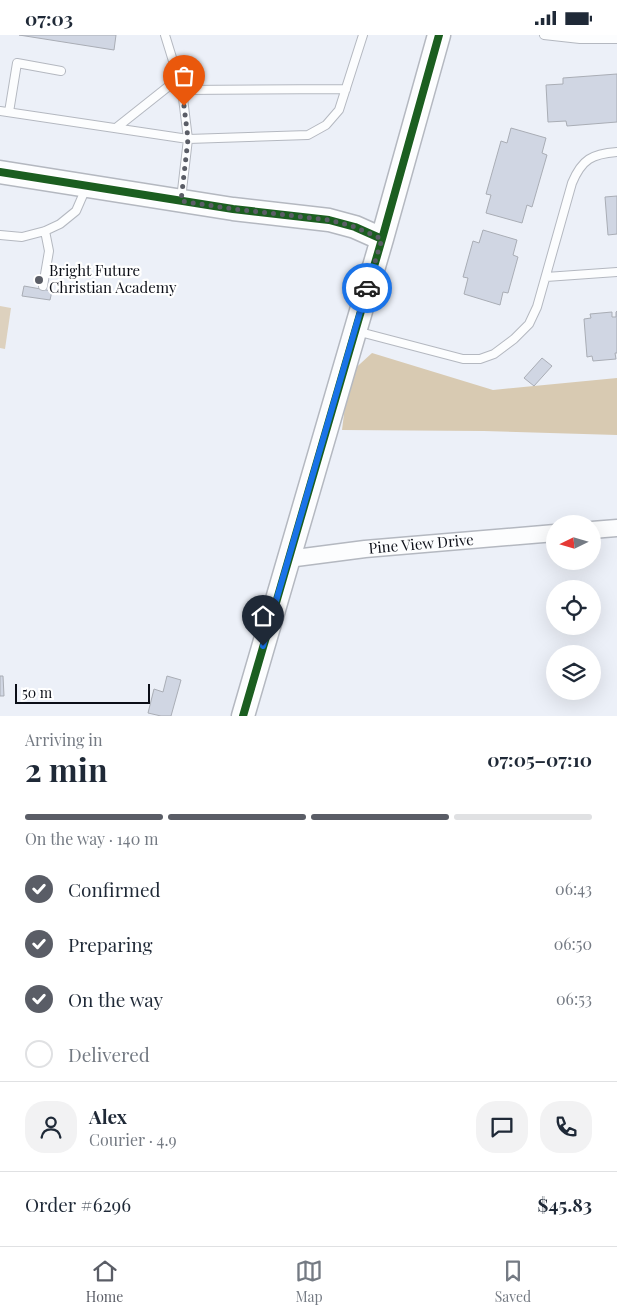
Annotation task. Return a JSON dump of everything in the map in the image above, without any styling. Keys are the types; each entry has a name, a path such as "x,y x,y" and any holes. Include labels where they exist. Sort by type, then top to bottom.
{"street":[{"path":"243,716 382,239 439,35"},
{"path":"0,172 233,209 330,220 355,227 382,239"},
{"path":"601,529 617,528"},
{"name":"Pine View Drive","path":"288,559 365,549 546,534"}],"lane":[{"path":"165,35 182,90 188,139 181,201"},
{"path":"0,111 188,139 308,135 326,125 339,110 363,35"},
{"path":"544,35 580,39 617,39"},
{"path":"9,112 17,63 61,71"},
{"path":"116,128 179,78"},
{"path":"182,90 346,89"},
{"path":"355,331 463,359 480,359 494,354 514,339 529,324 537,307 572,183 578,169 589,159 604,153 617,152"},
{"path":"0,235 22,237 45,231 60,224 76,211 87,186"},
{"path":"43,286 49,251 45,231"},
{"path":"546,277 617,271"}],"shaded area":[{"path":"0,306 11,308 5,349 0,348"},
{"path":"372,353 493,390 617,378 617,435 484,431 342,430 349,374"}],"building":[{"path":"19,35 116,35 114,50"},
{"path":"617,74 617,122 567,126 566,121 548,122 546,85 563,84 563,78"},
{"path":"511,128 546,138 542,153 547,155 532,207 527,205 522,223 486,213 491,195 486,194 501,141 507,143"},
{"path":"617,196 617,234 608,235 605,197"},
{"path":"483,230 517,240 513,255 518,257 508,293 503,292 500,305 464,294 468,278 463,277 473,241 479,243"},
{"path":"24,286 52,291 50,300 22,296"},
{"path":"617,311 616,359 593,361 592,356 587,357 584,319 591,318 590,314 612,312 612,317 616,317"},
{"path":"542,358 552,366 534,386 524,378"},
{"path":"0,676 3,676 4,696 0,696"},
{"path":"167,676 181,680 171,716 148,713 154,689 163,692"}],"cycle path":[{"path":"243,716 382,239 439,35"},
{"path":"0,172 233,209 329,220 355,227 382,239"}],"way so far":[{"path":"184,106 188,139 181,201 330,220 355,227 382,239 367,288"}],"place":[{"name":"Bright Future Christian Academy","path":"39,280"}],"route":[{"path":"263,646 367,288"}]}
